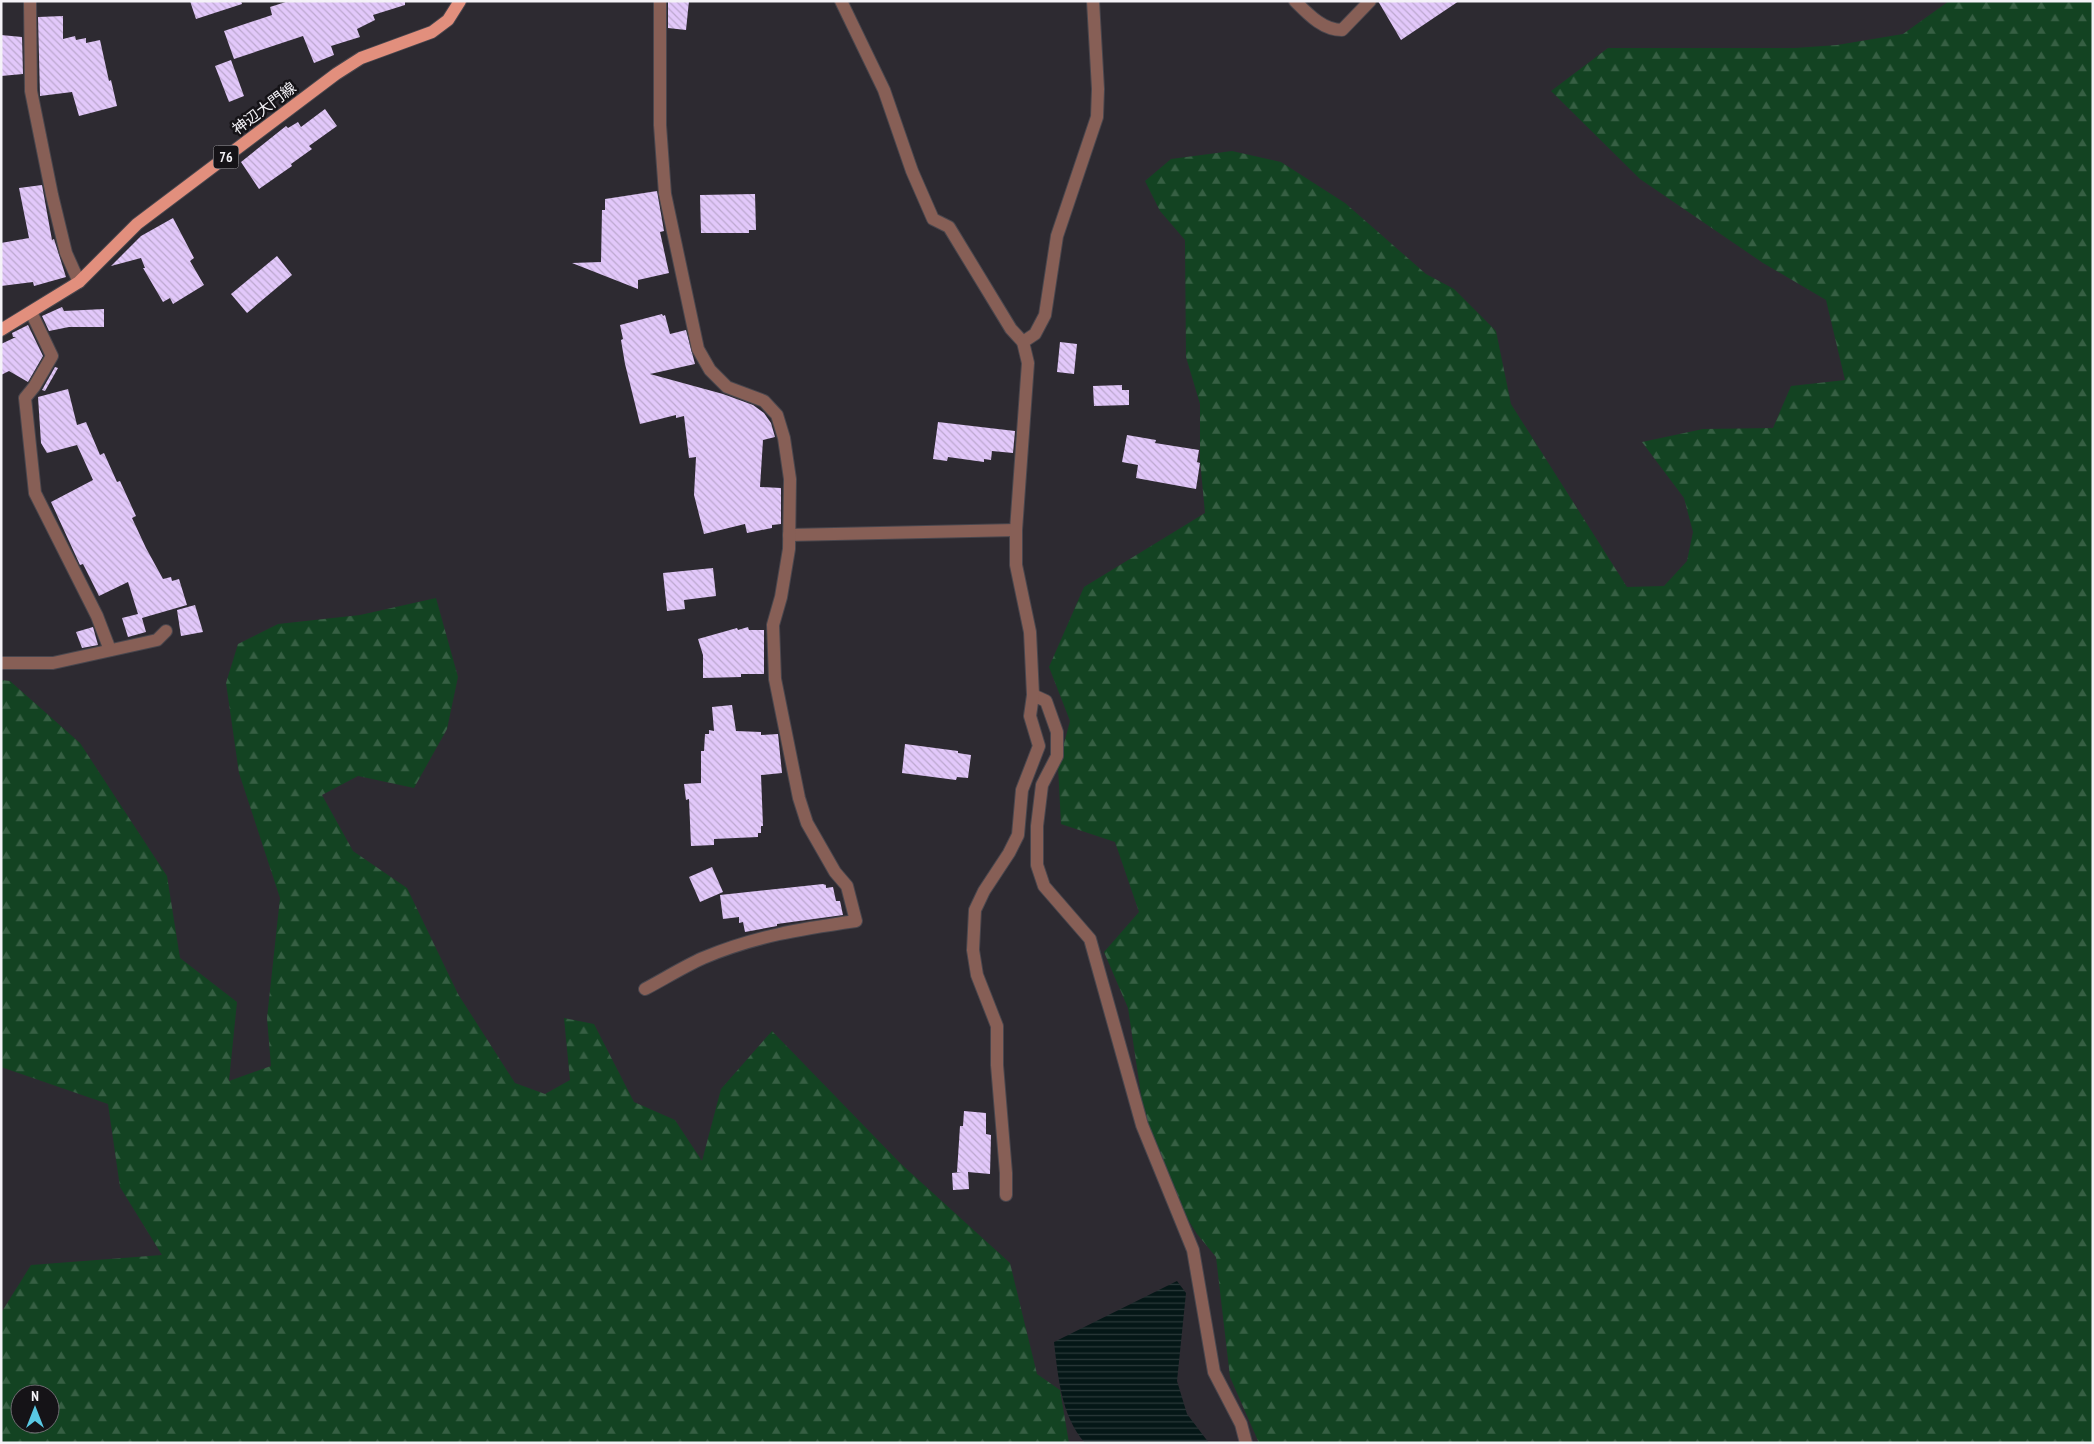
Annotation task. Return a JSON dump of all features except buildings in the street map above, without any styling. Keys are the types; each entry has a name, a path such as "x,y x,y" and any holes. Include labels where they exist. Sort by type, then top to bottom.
{"main road":[{"name":"神辺大門線","path":"1,330 78,282 136,224 336,74 361,58 432,32 448,20 460,1"}],"street":[{"path":"30,1 31,91 66,253 78,282"},
{"path":"645,990 701,959 741,944 784,932 856,921 847,886 835,872 807,823 800,798 776,679 773,626 781,597 789,549 790,479 784,438 777,415 764,401 727,387 710,370 698,350 665,194 660,125 660,1"},
{"path":"841,1 884,90 912,171 933,218 949,227 1011,329 1023,342 1028,363 1016,530 1016,565 1030,632 1033,695 1030,716 1039,746 1022,790 1018,835 1009,853 984,891 976,910 974,942 977,975 996,1026 1006,1195"},
{"path":"1023,342 1035,334 1045,315 1057,236 1097,118 1098,89 1093,1"},
{"path":"1295,1 1312,18 1332,30 1342,30 1370,1"},
{"path":"31,312 52,356 34,387 25,398 35,493 97,616 110,650"},
{"path":"789,535 1016,530"},
{"path":"1,663 53,663 157,640 166,631"},
{"path":"1033,695 1046,701 1057,732 1058,756 1042,785 1037,826 1038,865 1044,886 1090,939 1142,1125 1193,1250 1214,1372 1241,1424 1246,1443"}],"green space":[{"path":"1949,1 2093,1 2093,1443 1259,1443 1230,1377 1216,1257 1197,1234 1151,1161 1128,1008 1104,952 1139,912 1115,842 1061,824 1058,766 1070,721 1049,667 1084,587 1205,513 1200,460 1200,404 1186,357 1185,240 1160,211 1145,181 1171,159 1232,151 1281,162 1345,203 1426,274 1454,289 1496,331 1511,404 1627,587 1664,586 1687,561 1693,532 1684,498 1642,442 1703,429 1773,428 1791,386 1845,380 1826,300 1763,263 1640,179 1551,91 1608,48 1795,48 1837,45 1903,34"},
{"path":"436,598 458,677 447,729 414,788 358,776 322,795 353,851 407,888 458,994 515,1083 545,1094 570,1080 564,1018 594,1024 634,1102 675,1120 702,1161 721,1089 772,1031 901,1164 1010,1263 1037,1374 1060,1390 1069,1443 1,1443 1,1313 31,1265 162,1255 120,1187 108,1104 1,1067 1,680 10,681 80,743 167,876 180,958 237,1002 229,1081 271,1066 267,1018 280,898 239,773 226,683 238,644 278,624 360,615"}],"shaded area":[{"path":"1177,1281 1186,1293 1177,1381 1187,1414 1209,1443 1085,1443 1071,1421 1062,1395 1054,1342"}]}
